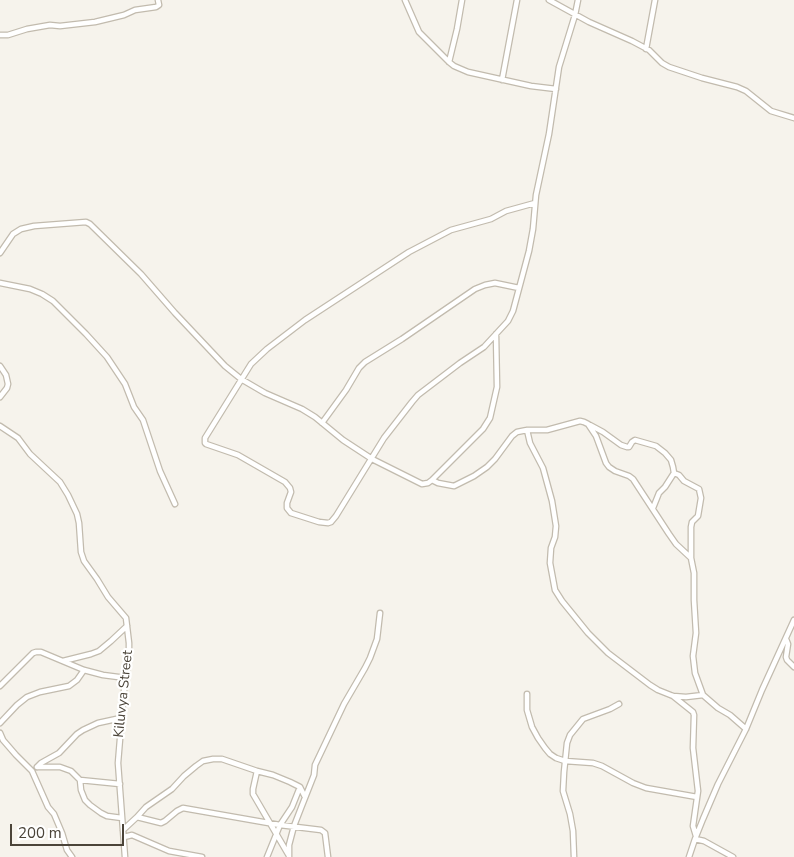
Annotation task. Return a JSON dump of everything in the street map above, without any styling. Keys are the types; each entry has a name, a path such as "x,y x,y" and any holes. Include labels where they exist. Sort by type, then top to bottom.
{"street":[{"path":"0,35 8,35 50,25 60,26 95,22 135,10 156,7 159,5 158,0"},
{"path":"405,0 419,32 454,66 468,72 502,80 556,89"},
{"path":"449,62 462,0"},
{"path":"502,80 517,0"},
{"path":"549,0 575,15 632,41 646,49 669,67 737,87 746,91 771,111 794,118"},
{"path":"535,202 506,211 491,219 451,230 409,252 313,315 267,349 251,364 205,438 205,443 238,455 285,482 291,492 287,508 291,513 319,522 331,522 384,438 418,395 484,347 496,334 511,316 525,266 534,229 535,202 563,51 578,0"},
{"path":"646,49 655,0"},
{"path":"0,253 12,234 21,229 34,226 86,222 90,224 141,274 226,366 241,379 265,393 302,409 372,459 419,483 428,483 432,480 483,429 490,418 497,387 496,334"},
{"path":"0,283 30,289 42,294 52,301 107,357 125,384 134,407 143,420 160,471 175,504"},
{"path":"322,423 365,362 475,289 495,284 519,288"},
{"path":"0,366 6,375 8,384 0,397"},
{"path":"432,480 451,486 459,484 487,467 514,434 519,432 547,430 584,422 603,432 621,445 629,447 635,440 656,446 671,460 674,466 674,473 659,493 653,508"},
{"path":"588,424 596,436 609,467 633,479 676,544 691,558"},
{"name":"Kiluvya Street","path":"0,426 18,438 64,489 77,514 81,552 84,561 108,597 126,618 129,657 121,718 118,763 125,857"},
{"path":"526,430 530,443 543,468 552,501 556,526 550,548 550,563 556,590 562,601 588,633 616,660 650,685 673,696 703,695"},
{"path":"674,473 696,487 700,494 698,516 692,522 691,527 696,633 693,664 699,686 703,695 746,729"},
{"path":"289,856 289,845 294,826 314,776 316,763 344,704 370,658 377,639 380,613"},
{"path":"690,857 695,838 718,784 746,729 794,620"},
{"path":"62,662 99,650 127,626"},
{"path":"786,639 788,644 786,657 794,667"},
{"path":"0,686 36,652 41,652 84,670 126,678"},
{"path":"0,723 27,697 40,692 69,686 77,680 84,670"},
{"path":"527,694 528,718 538,738 550,754 556,758 565,761 593,763 646,788 697,797"},
{"path":"673,696 694,715 693,748 698,784 693,826 695,838"},
{"path":"574,857 573,831 564,791 565,761 570,735 583,719 620,704"},
{"path":"32,771 59,753 83,730 98,723 121,718"},
{"path":"0,733 2,740 32,771 48,807 54,814 67,850 72,857"},
{"path":"124,830 146,807 172,789 184,776 203,761 213,759 222,759 273,775 300,787 305,797"},
{"path":"37,767 67,769 80,780 120,784"},
{"path":"257,771 252,792 289,856"},
{"path":"80,780 81,790 87,802 100,813 122,818"},
{"path":"266,857 280,825 292,807 300,787"},
{"path":"137,817 161,823 183,808 324,831 328,857"},
{"path":"124,837 132,835 170,851 202,857"},
{"path":"695,838 732,857"}]}
